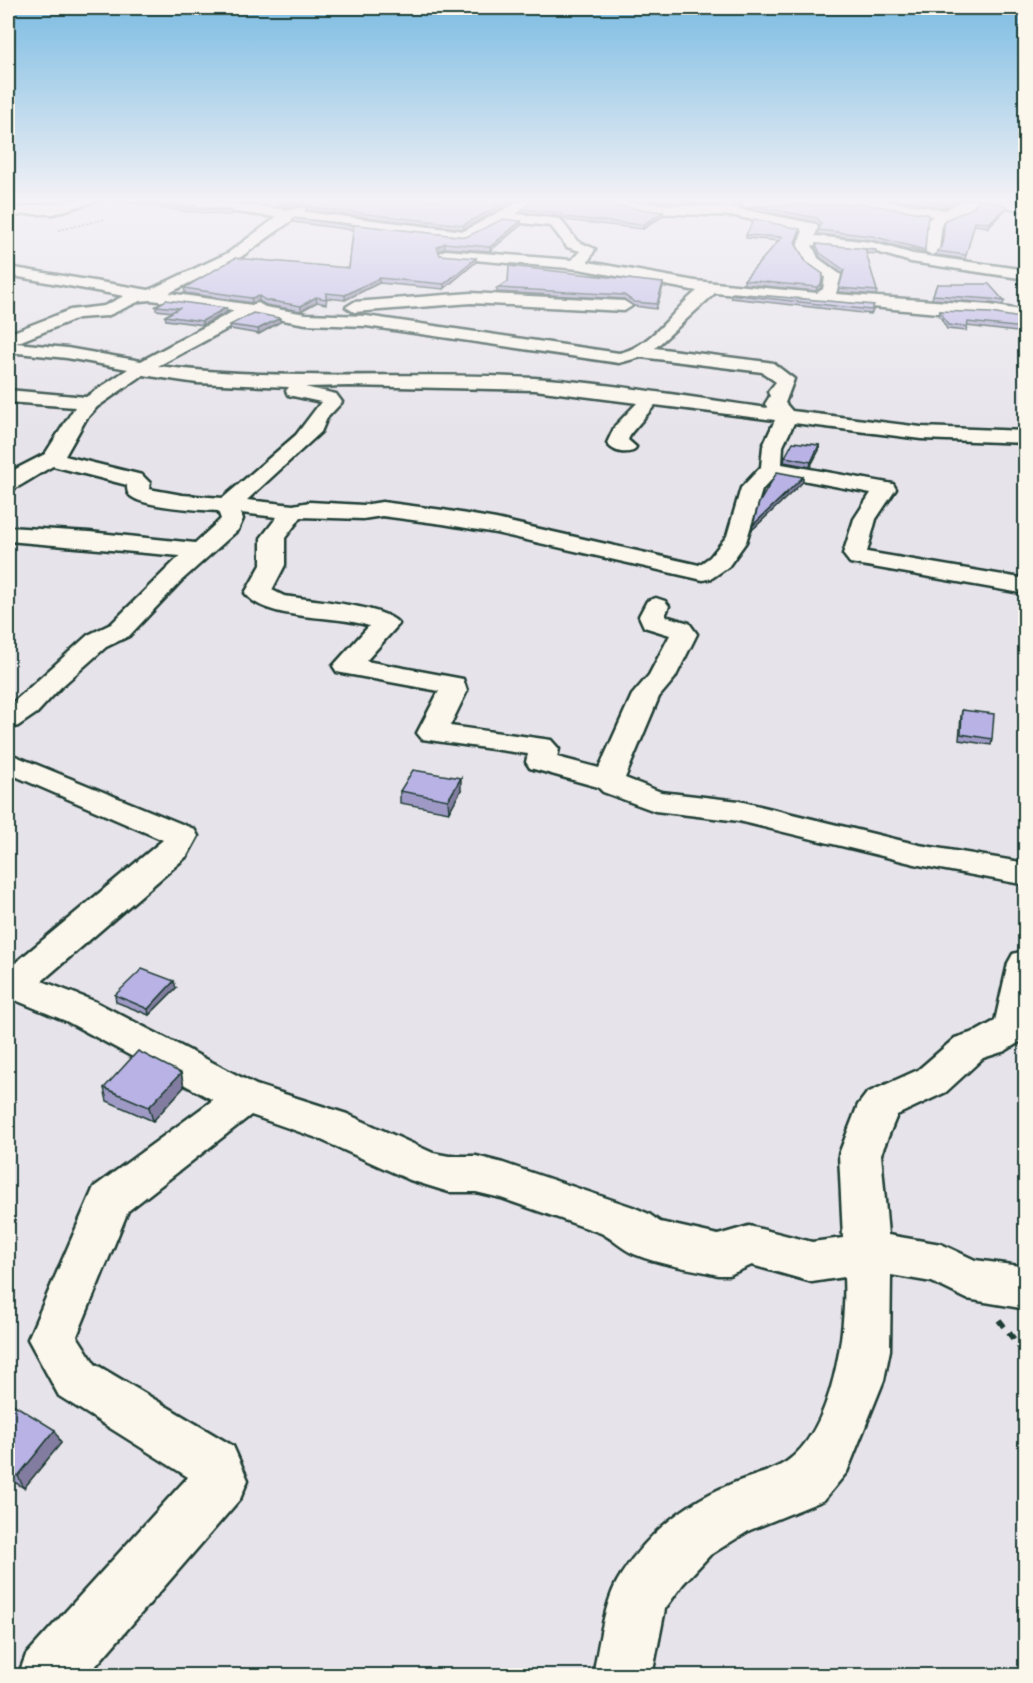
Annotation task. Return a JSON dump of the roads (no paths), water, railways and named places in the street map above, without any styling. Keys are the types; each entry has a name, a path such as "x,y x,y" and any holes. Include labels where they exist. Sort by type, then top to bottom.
{"street":[{"path":"53,279 306,319 366,321 619,358 640,352 770,368 785,379 785,383 777,392 780,395 776,404 787,417"},
{"path":"8,340 33,328 76,313 107,311 136,297 152,295 186,279"},
{"path":"650,279 664,283 819,298 1014,301"},
{"path":"819,298 830,291 832,279"},
{"path":"1022,279 1017,285 1014,301 1026,316"},
{"path":"640,352 712,288"},
{"path":"8,485 32,467 53,458 78,416 90,403 140,369 253,310 272,304 340,308 462,298 624,306"},
{"path":"8,347 67,353 136,365 140,369 197,377 303,382 349,380 535,384 921,434 1026,437"},
{"path":"228,505 303,439 314,428 314,420 319,413 332,402 329,398 294,391 303,382"},
{"path":"8,396 90,403"},
{"path":"626,447 617,442 618,436 631,420 646,408 648,400"},
{"path":"53,458 65,465 134,480 139,483 138,490 142,494 182,502 293,512 310,509 363,512 382,509 443,517 496,526 703,573 719,562 738,537 752,488 771,468 773,446 787,417"},
{"path":"771,468 885,489 866,519 855,554 859,558 1026,587"},
{"path":"8,720 27,706 50,682 97,641 120,630 199,551 230,525 232,519 228,505"},
{"path":"293,512 273,538 273,565 258,593 277,603 384,622 384,628 347,666 453,686 453,691 432,733 540,746 544,749 541,762 609,780 614,785 655,801 739,811 919,855 1026,874"},
{"path":"8,534 89,539 199,551"},
{"path":"609,780 646,695 661,678 684,635 680,629 653,621 652,616 656,606"},
{"path":"8,762 182,836 176,849 18,984 20,987 80,1011 245,1098 321,1122 437,1172 476,1174 586,1209 633,1227 647,1239 670,1246 729,1255 749,1245 812,1262 824,1262 868,1251 941,1264 967,1279 1026,1288"},
{"path":"622,1676 639,1597 663,1564 691,1536 731,1511 805,1481 829,1454 859,1380 866,1350 869,1321 868,1251 860,1154 873,1116 882,1104 932,1081 969,1048 1009,1031 1015,1024 1018,1012 1026,963"},
{"path":"47,1676 221,1480 214,1464 77,1380 56,1350 52,1339 110,1200 245,1098"}]}
